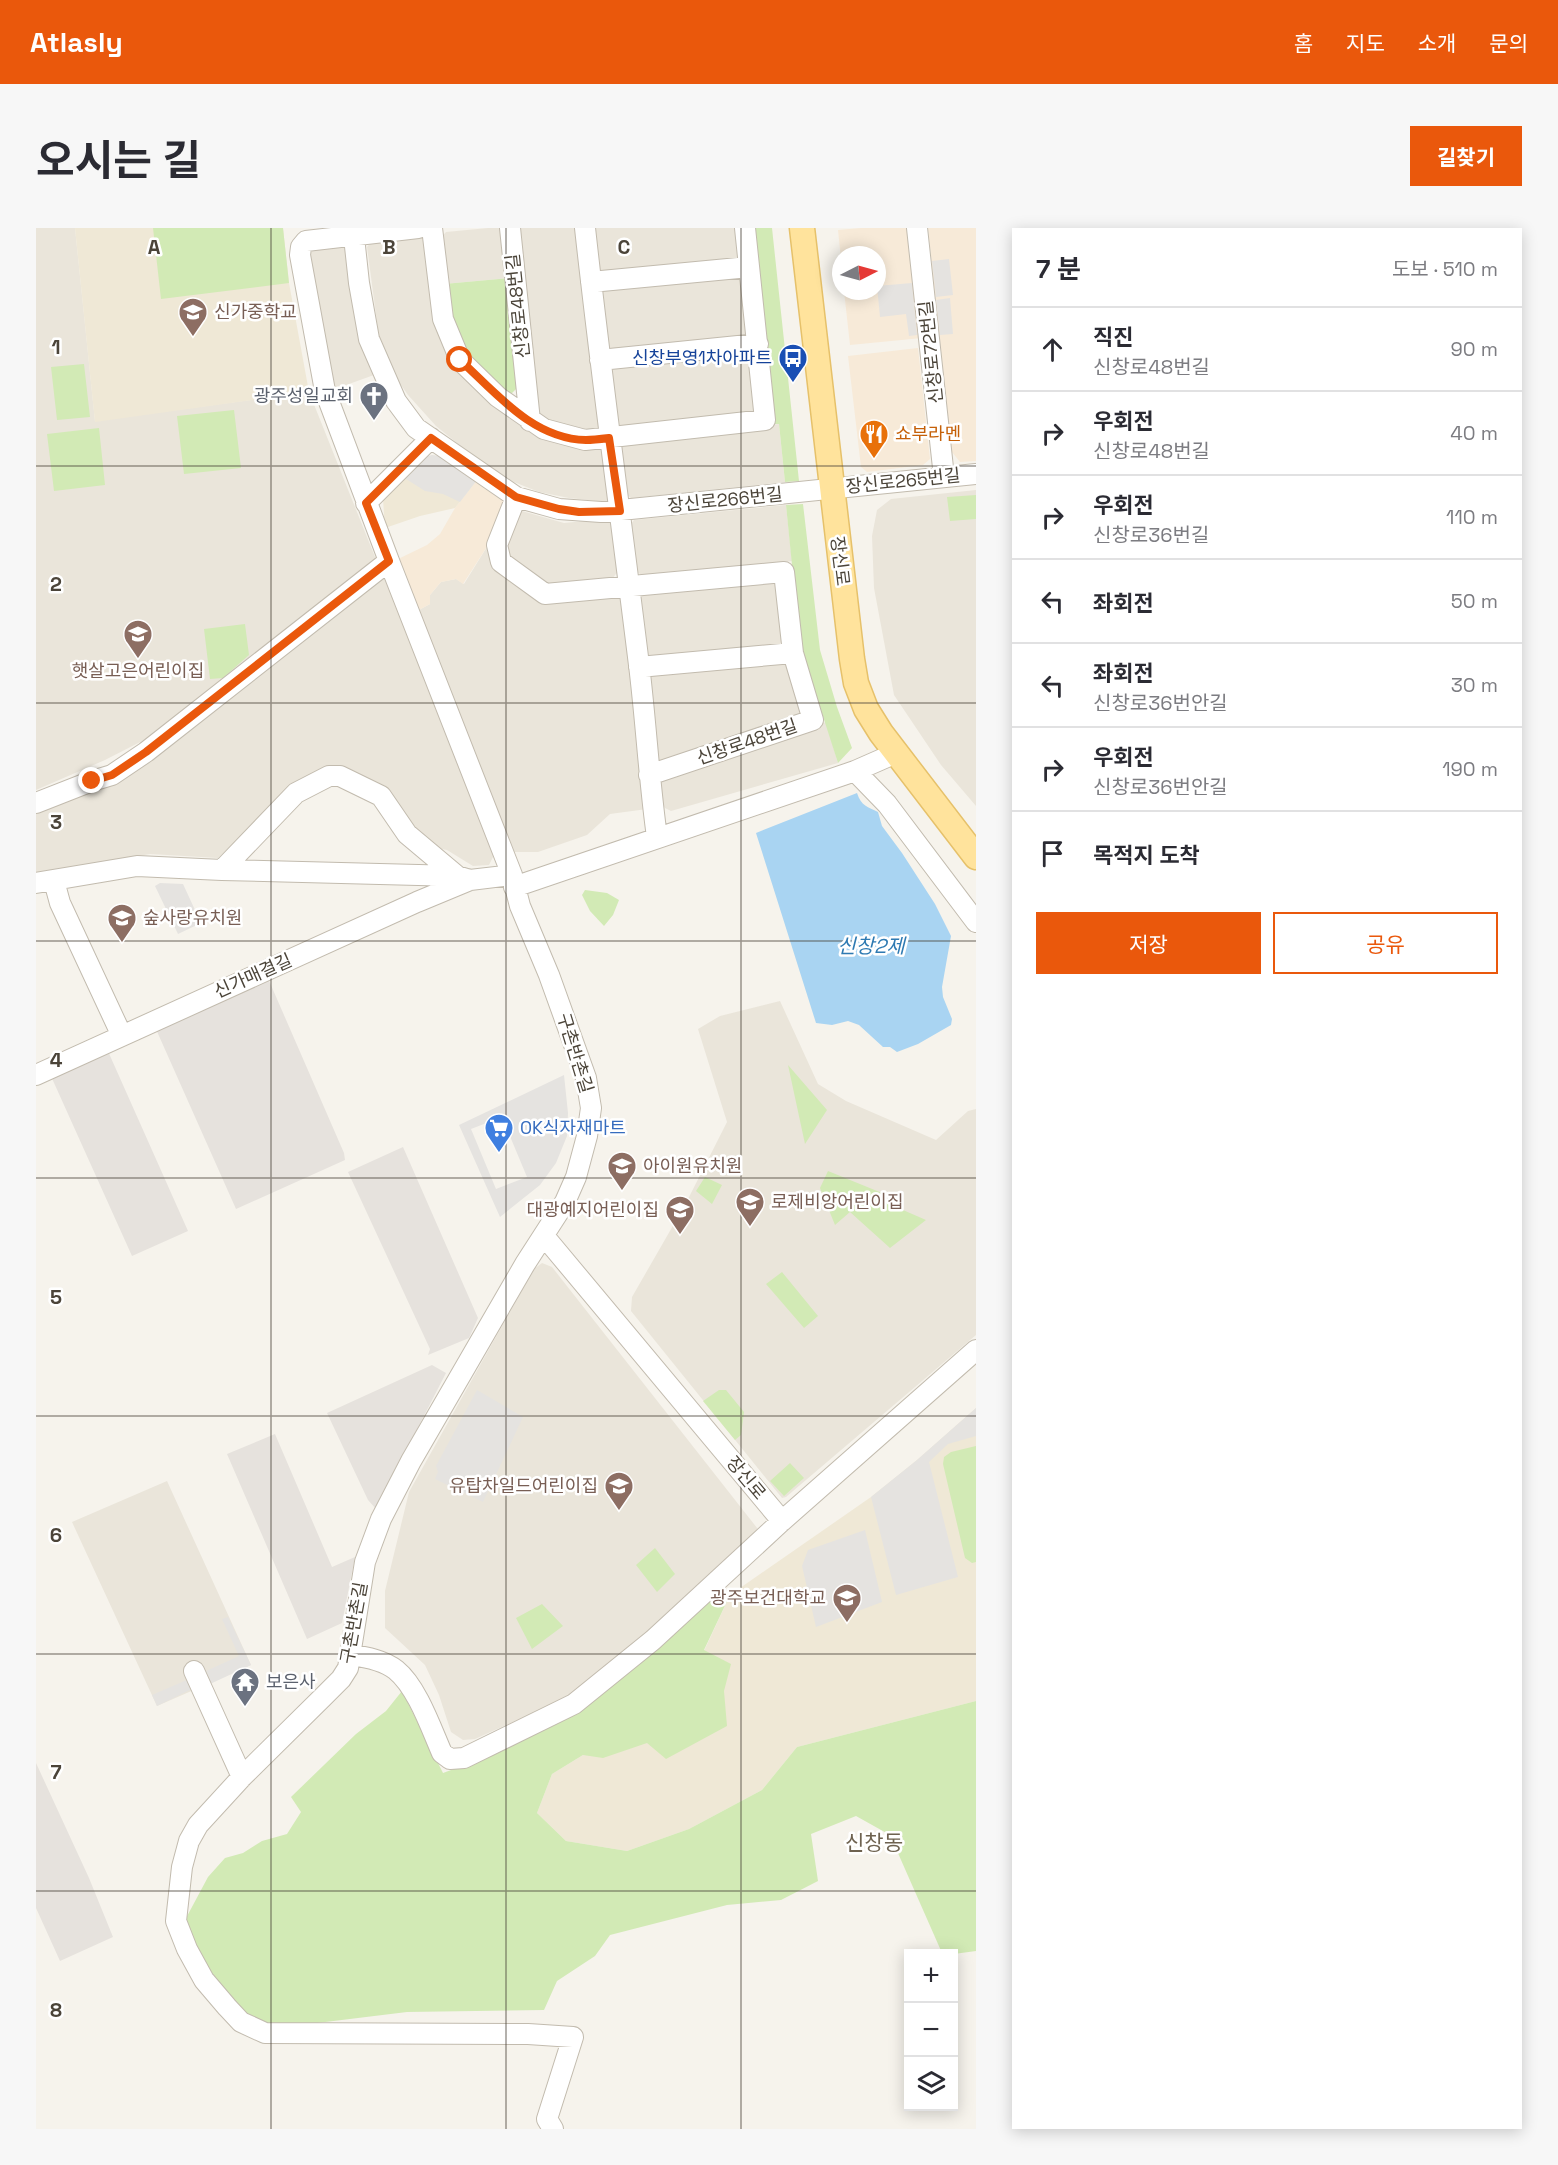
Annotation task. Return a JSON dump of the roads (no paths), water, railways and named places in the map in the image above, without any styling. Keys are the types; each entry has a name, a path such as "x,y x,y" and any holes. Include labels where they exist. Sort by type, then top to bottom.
{"main road":[{"name":"장신로","path":"802,228 831,488 856,683 866,709 896,753 976,857"}],"street":[{"path":"418,228 354,231 306,241 300,255 325,391 366,503 513,881"},
{"path":"432,228 443,319 460,360 498,397 530,421 544,429 585,440 765,420 745,228"},
{"name":"신창로48번길","path":"510,228 530,421"},
{"path":"585,228 609,438 639,667 657,837"},
{"name":"신창로72번길","path":"917,228 944,477"},
{"name":"장신로266번길","path":"354,231 369,339 396,401 416,428 516,497 579,512 620,511 831,488"},
{"path":"591,282 749,267"},
{"path":"600,360 758,344"},
{"path":"366,503 431,438"},
{"name":"장신로265번길","path":"831,488 976,474"},
{"name":"신창로48번길","path":"516,497 496,545 501,562 545,594 784,572 793,653 813,720 649,775"},
{"path":"36,803 112,775 180,726 389,561"},
{"path":"639,667 793,653"},
{"name":"신가매결길","path":"45,882 137,866 513,881 657,837 855,771 896,753"},
{"path":"855,771 887,804 976,922"},
{"path":"222,870 296,793 329,776 340,776 381,796 407,834 464,878"},
{"name":"신가매결길","path":"36,1075 417,902 464,878"},
{"name":"구촌반촌길","path":"513,881 586,1078 591,1108 587,1136 576,1178 565,1202 525,1264 411,1461 381,1519 365,1562 348,1668 341,1679 242,1777 198,1825 189,1841 182,1867 176,1921 187,1949 204,1980 241,2022 265,2033 517,2034 573,2037 547,2119 553,2129"},
{"path":"45,882 60,903 122,1036"},
{"name":"장신로","path":"544,1236 782,1521"},
{"path":"351,1655 373,1658 396,1669 412,1688 442,1753 450,1759 464,1758 574,1704 653,1640 782,1521 976,1350"},
{"path":"194,1671 242,1777"}],"water":[{"name":"신창2제","path":"857,793 863,803 878,812 882,826 935,904 951,936 942,987 943,997 952,1019 951,1025 918,1044 897,1052 890,1047 883,1047 859,1025 848,1021 832,1025 816,1023 756,833"}],"place":[{"name":"신가중학교","path":"193,338"},
{"name":"신창부영1차아파트","path":"793,384"},
{"name":"광주성일교회","path":"374,422"},
{"name":"쇼부라멘","path":"874,460"},
{"name":"햇살고은어린이집","path":"138,660"},
{"name":"숲사랑유치원","path":"122,944"},
{"name":"OK식자재마트","path":"499,1154"},
{"name":"아이원유치원","path":"622,1192"},
{"name":"로제비앙어린이집","path":"750,1228"},
{"name":"대광예지어린이집","path":"680,1236"},
{"name":"유탑차일드어린이집","path":"619,1512"},
{"name":"광주보건대학교","path":"847,1624"},
{"name":"보은사","path":"245,1708"}],"district":[{"name":"신창동","path":"874,1843"}]}
